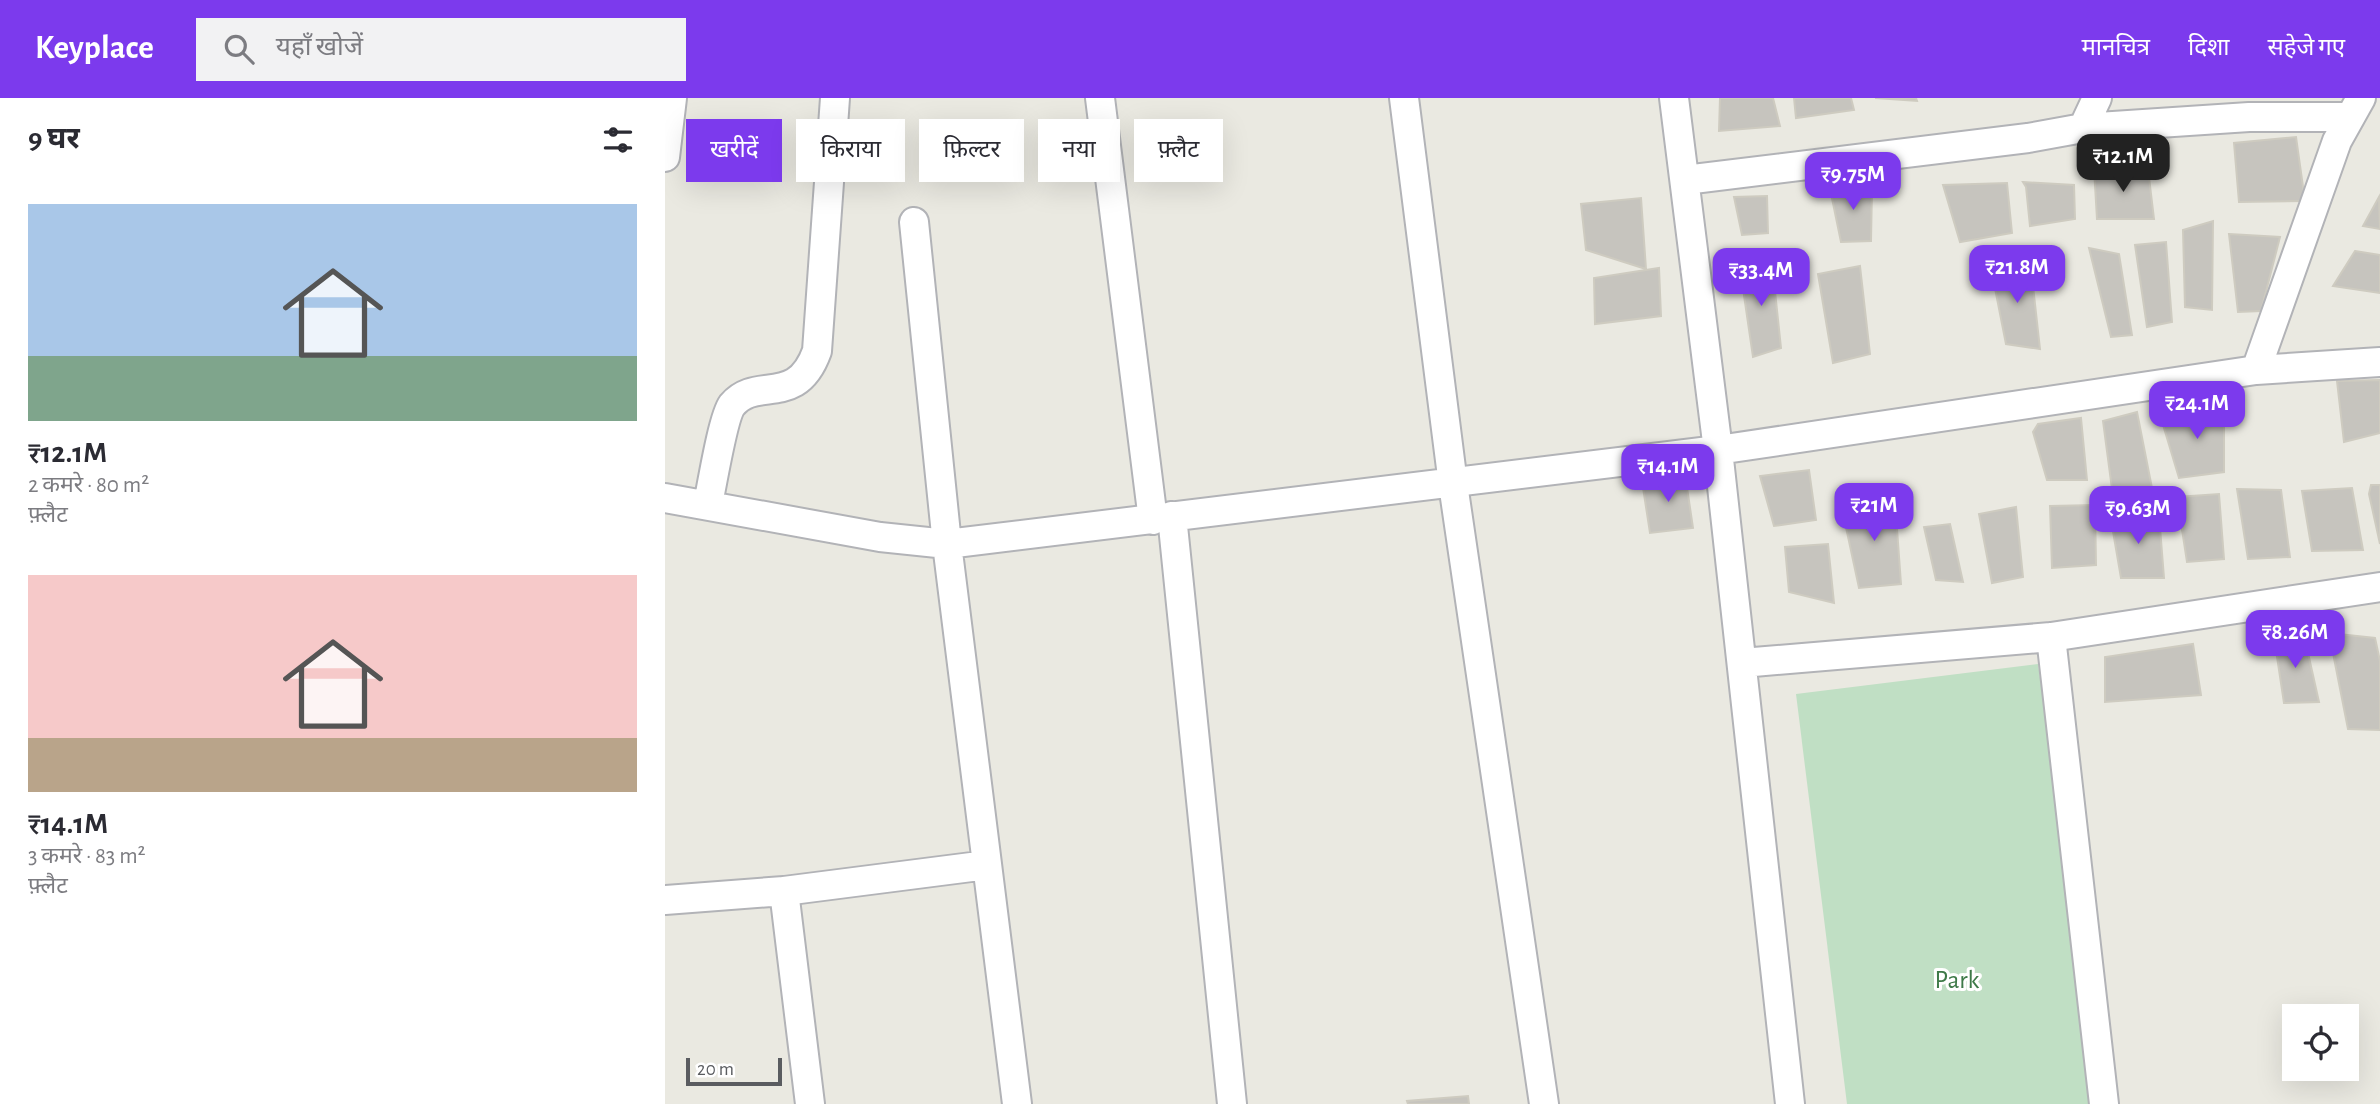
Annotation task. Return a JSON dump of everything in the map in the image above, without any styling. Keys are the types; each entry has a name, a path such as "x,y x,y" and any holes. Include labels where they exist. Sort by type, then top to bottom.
{"street":[{"path":"665,157 672,98"},
{"path":"708,504 730,407 740,398 799,381 810,369 817,351 835,98"},
{"path":"1100,98 1163,518 1232,1104"},
{"path":"1403,98 1453,484 1544,1104"},
{"path":"1674,98 1718,450 1790,1104"},
{"path":"2083,128 2097,98"},
{"path":"1685,180 2028,138 2083,128 2355,107"},
{"path":"2256,370 2337,141 2355,107"},
{"path":"914,222 947,544 1017,1104"},
{"path":"665,498 880,537 947,544 1718,450 2256,370 2380,362"},
{"path":"1742,663 2051,637 2380,587"},
{"path":"2051,637 2104,1104"},
{"path":"665,900 784,891 987,865"},
{"path":"784,891 810,1104"}],"green space":[{"name":"Park","path":"2038,664 2101,1104 1847,1104 1796,694"}],"building":[{"path":"1720,98 1773,98 1780,126 1719,131"},
{"path":"1794,98 1851,98 1854,110 1796,118"},
{"path":"1875,98 1916,98 1917,101"},
{"path":"2296,137 2305,201 2239,202 2234,143"},
{"path":"2094,168 2148,169 2154,219 2097,219"},
{"path":"2023,182 2074,185 2075,219 2030,226 2026,187"},
{"path":"2007,183 2012,233 1960,242 1943,185"},
{"path":"1829,184 1872,189 1871,241 1841,242"},
{"path":"1767,196 1768,233 1742,235 1734,197"},
{"path":"2379,197 2380,229 2363,226"},
{"path":"1641,198 1646,269 1586,250 1581,204"},
{"path":"2213,221 2212,310 2185,307 2183,230"},
{"path":"2229,234 2280,237 2261,311 2238,312"},
{"path":"2166,242 2172,322 2147,327 2135,245"},
{"path":"2089,248 2119,254 2132,335 2111,337"},
{"path":"2355,251 2380,255 2380,293 2333,286"},
{"path":"1772,263 1781,348 1753,357 1740,268"},
{"path":"1990,263 2031,268 2040,349 2006,344"},
{"path":"1860,266 1870,354 1833,363 1818,274"},
{"path":"1659,268 1661,316 1595,324 1594,278"},
{"path":"2380,380 2380,433 2344,442 2337,381"},
{"path":"2224,405 2224,472 2179,478 2161,418"},
{"path":"2137,412 2153,493 2112,489 2103,421"},
{"path":"2081,418 2087,480 2047,480 2033,432 2038,424"},
{"path":"1809,470 1816,520 1774,526 1760,476"},
{"path":"1685,474 1693,528 1650,533 1642,481"},
{"path":"2371,485 2380,485 2380,544 2369,494"},
{"path":"2352,488 2363,550 2312,551 2302,491"},
{"path":"2237,489 2281,490 2290,557 2248,559"},
{"path":"2219,494 2224,559 2187,562 2177,497"},
{"path":"1895,501 1901,584 1859,588 1841,504"},
{"path":"2095,505 2096,565 2052,568 2050,506"},
{"path":"2016,507 2023,577 1992,583 1979,514"},
{"path":"2110,514 2159,515 2164,578 2121,578"},
{"path":"1950,524 1963,582 1936,580 1924,527"},
{"path":"1828,544 1834,603 1789,592 1785,547"},
{"path":"2329,633 2375,638 2380,661 2380,730 2348,729"},
{"path":"2304,635 2319,702 2284,703 2274,637"},
{"path":"2193,644 2201,695 2105,702 2105,657"},
{"path":"1468,1096 1469,1104 1408,1104 1407,1101"}]}
